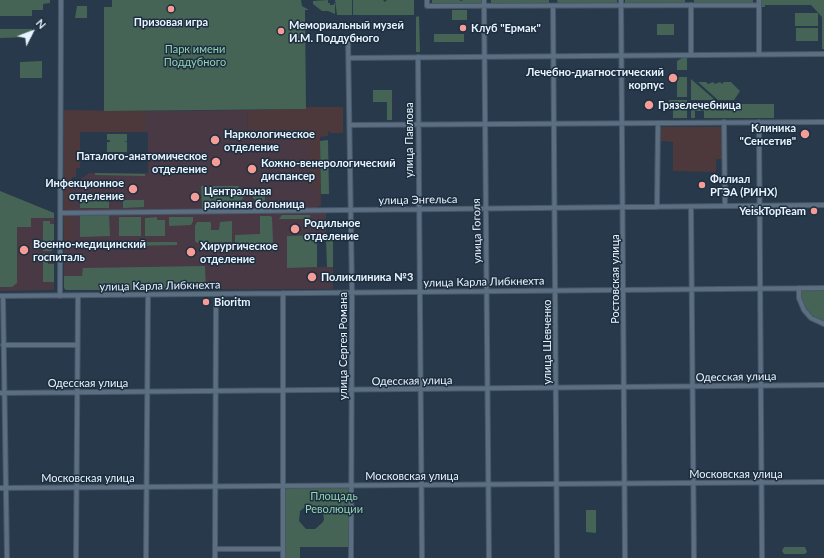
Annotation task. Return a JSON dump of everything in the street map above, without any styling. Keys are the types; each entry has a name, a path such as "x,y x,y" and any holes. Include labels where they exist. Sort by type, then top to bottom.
{"street":[{"path":"60,296 61,0"},
{"path":"427,0 427,6 691,5 759,2 759,54"},
{"name":"улица Гоголя","path":"484,0 489,389 489,558"},
{"name":"Ростовская улица","path":"621,0 625,558"},
{"path":"691,5 691,55"},
{"name":"улица Шевченко","path":"553,6 557,558"},
{"name":"улица Сергея Романа","path":"348,38 352,293 351,558"},
{"path":"348,58 824,54"},
{"name":"улица Павлова","path":"418,57 418,209 422,558"},
{"path":"724,122 725,206"},
{"path":"758,122 762,558"},
{"path":"350,124 824,122"},
{"path":"657,207 658,123"},
{"name":"улица Энгельса","path":"60,213 824,205"},
{"path":"691,207 694,558"},
{"path":"799,288 799,298 804,310 811,318 824,324"},
{"name":"улица Карла Либкнехта","path":"1,296 824,288"},
{"path":"283,293 283,558"},
{"path":"215,558 216,294"},
{"path":"146,558 148,295"},
{"path":"1,296 3,345 2,393 7,558"},
{"path":"76,558 78,296"},
{"path":"3,345 78,345"},
{"name":"Одесская улица","path":"2,393 824,385"},
{"name":"Московская улица","path":"0,488 824,482"},
{"path":"215,549 283,549"}],"shaded area":[{"path":"306,107 343,107 343,133 331,133 328,131 328,136 320,137 321,206 318,206 318,188 309,188 294,143 294,139 296,139 296,130 248,130 247,110 306,109"},
{"path":"64,110 145,111 145,132 80,132 80,168 76,168 76,177 72,177 73,244 64,244"},
{"name":"Центральная районная больница","path":"247,110 248,130 296,130 296,139 294,139 294,143 309,143 309,188 318,188 318,212 326,212 326,241 317,241 317,267 333,267 333,289 66,290 64,288 64,244 72,244 72,184 89,173 148,173 148,133 145,132 145,111"},
{"path":"661,127 722,127 722,159 716,159 716,172 673,171 673,142 661,141"},
{"path":"0,191 54,213 54,249 51,251 51,254 54,256 54,290 0,291"}],"green space":[{"path":"0,0 50,0 50,3 43,4 43,10 32,10 32,16 0,16"},
{"name":"Парк имени Поддубного","path":"112,0 301,0 302,6 309,10 305,10 306,109 104,111 104,7 112,7"},
{"path":"328,0 330,5 335,3 335,14 328,11 322,11 313,4 313,1"},
{"path":"335,0 352,0 352,15 337,15"},
{"path":"353,0 383,0 385,2 387,0 414,0 414,15 353,15"},
{"path":"432,0 481,0 481,4 432,4"},
{"path":"491,0 549,0 549,4 491,4"},
{"path":"557,0 617,0 617,3 558,4"},
{"path":"625,0 685,0 685,3 625,3"},
{"path":"694,0 753,0 753,3 694,3"},
{"path":"762,0 824,0 824,49 822,49 822,17 811,5 765,5 765,7 762,7"},
{"path":"77,6 87,6 87,18 75,18"},
{"path":"452,10 467,10 467,20 452,20"},
{"path":"795,13 818,13 818,26 795,26"},
{"path":"419,16 420,52 416,52 416,17"},
{"path":"657,24 674,24 674,35 657,35"},
{"path":"796,28 818,28 818,41 796,41"},
{"path":"0,29 32,29 32,37 0,38"},
{"path":"434,34 464,34 464,42 434,42"},
{"path":"682,58 687,58 687,70 677,70 677,61"},
{"path":"42,61 42,78 20,78 20,62"},
{"path":"677,77 687,77 687,97 677,97"},
{"path":"691,79 715,100 691,100"},
{"path":"698,82 706,82 708,84 713,82 715,84 720,82 722,84 724,82 731,82 740,91 734,100 718,100"},
{"path":"373,90 392,90 392,120 387,120 387,102 373,102"},
{"path":"669,100 687,100 687,118 673,118 673,107 669,107"},
{"path":"691,102 705,102 708,104 774,104 774,118 704,118 704,111 695,111 695,118 691,118"},
{"path":"107,134 127,134 127,141 124,141 127,142 127,152 107,152 107,142 110,142 110,140 107,140"},
{"path":"328,140 329,194 321,194 320,141"},
{"path":"95,173 145,174 145,176 95,175"},
{"path":"201,186 238,186 243,191 243,198 237,207 202,208"},
{"path":"0,191 54,213 54,218 31,218 31,227 17,227 17,283 12,287 0,287"},
{"path":"253,195 265,195 265,207 262,207 253,198"},
{"path":"109,200 109,208 80,208 80,201"},
{"path":"123,200 144,200 144,207 123,208"},
{"path":"80,214 109,214 110,236 80,237"},
{"path":"282,215 310,215 310,219 279,219"},
{"path":"260,216 272,217 273,242 269,245 235,246 235,235 260,234"},
{"path":"119,217 141,217 141,236 119,236"},
{"path":"157,217 157,220 165,220 165,236 145,236 145,218"},
{"path":"169,217 193,217 193,221 191,225 169,226"},
{"path":"43,221 50,221 50,224 54,224 54,249 51,251 43,251"},
{"path":"232,221 232,242 197,243 195,241 195,226 197,222 210,222 211,230 219,230 220,222"},
{"path":"333,235 333,267 327,267 326,241 317,241 317,267 287,268 287,236"},
{"path":"128,242 177,242 177,245 128,246"},
{"path":"43,254 47,254 48,256 48,264 54,264 54,282 43,282"},
{"path":"205,266 206,290 66,290 64,288 64,276 82,276 83,268"},
{"path":"801,291 824,291 824,322 816,319 808,312 802,301"},
{"name":"Площадь Революции","path":"349,487 349,547 300,547 300,558 286,558 285,488","holes":["308,505 317,506 323,512 324,520 315,529 306,529 299,521 300,511"]},
{"path":"586,510 596,510 596,533 586,532"},
{"path":"784,547 805,547 807,552 805,554 784,554 782,551"}],"place":[{"name":"Призовая игра","path":"171,9"},
{"name":"Клуб \"Ермак\"","path":"463,28"},
{"name":"Мемориальный музей И.М. Поддубного","path":"281,31"},
{"name":"Лечебно-диагностический корпус","path":"673,78"},
{"name":"Грязелечебница","path":"649,105"},
{"name":"Клиника \"Сенсетив\"","path":"805,134"},
{"name":"Наркологическое отделение","path":"215,140"},
{"name":"Паталого-анатомическое отделение","path":"216,162"},
{"name":"Кожно-венерологический диспансер","path":"252,169"},
{"name":"Филиал РГЭА (РИНХ)","path":"702,185"},
{"name":"Инфекционное отделение","path":"133,189"},
{"name":"Центральная районная больница","path":"195,197"},
{"name":"YeiskTopTeam","path":"814,211"},
{"name":"Родильное отделение","path":"295,229"},
{"name":"Военно-медицинский госпиталь","path":"24,250"},
{"name":"Хирургическое отделение","path":"191,252"},
{"name":"Поликлиника №3","path":"312,277"},
{"name":"Bioritm","path":"206,302"}]}
